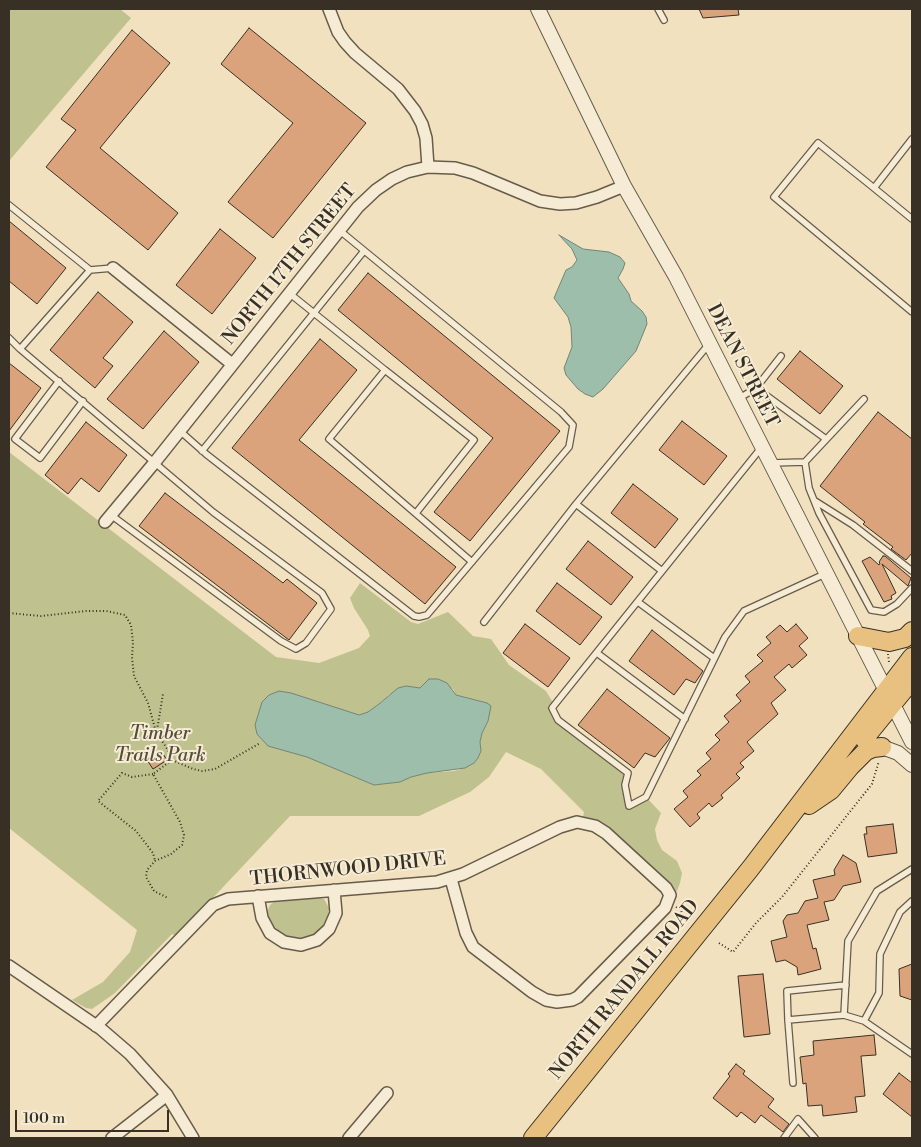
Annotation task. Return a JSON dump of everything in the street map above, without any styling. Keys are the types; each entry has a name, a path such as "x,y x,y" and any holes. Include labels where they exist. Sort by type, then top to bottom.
{"main road":[{"path":"858,636 889,642 905,638 912,631"},
{"name":"NORTH RANDALL ROAD","path":"750,869 809,805 889,697 912,657"},
{"name":"NORTH RANDALL ROAD","path":"533,1138 889,697 912,680"},
{"name":"NORTH RANDALL ROAD","path":"809,805 831,790 866,751 882,747"}],"street":[{"path":"329,9 335,26 345,42 398,89 415,110 426,138 428,167"},
{"name":"DEAN STREET","path":"542,11 624,186 676,276 912,742"},
{"name":"NORTH 17TH STREET","path":"108,518 180,431 358,207 376,190 392,179 408,172 428,167 455,168 540,201 560,204 576,203 598,197 624,186"},
{"path":"113,268 232,364"},
{"path":"882,747 898,753 912,765"},
{"name":"THORNWOOD DRIVE","path":"96,1026 213,905 228,899 437,882 451,879 560,827 577,822 595,826 606,833 666,888 670,894 666,908 578,997 572,1000 557,1002 546,1000 532,992 473,947 466,933 451,879"},
{"path":"258,896 262,918 270,933 284,942 301,945 317,940 329,929 336,913 334,890"},
{"path":"9,966 96,1026 130,1054 167,1095 194,1138"},
{"path":"349,1138 386,1093"},
{"path":"112,1138 167,1095"}],"lane":[{"path":"658,9 664,20"},
{"path":"874,188 912,139"},
{"path":"912,219 818,144 774,197 912,312"},
{"path":"9,205 90,270"},
{"path":"180,431 202,451 414,616 419,617 427,615 569,447 573,425 561,412 339,230"},
{"path":"202,451 364,251"},
{"path":"20,348 90,270 113,268"},
{"path":"289,292 474,440 416,513"},
{"path":"9,338 212,512 322,593 331,609 306,643 296,649 281,641 108,518"},
{"path":"484,622 576,504 709,344"},
{"path":"738,399 756,388 781,356"},
{"path":"385,370 329,439 472,562"},
{"path":"59,381 14,439 40,458 83,401"},
{"path":"756,388 826,440"},
{"path":"771,463 805,462 864,399"},
{"path":"762,447 552,708 558,720 628,773 625,785 629,806 646,797 725,637 744,610 827,573"},
{"path":"805,462 810,488 819,513 871,610 884,612 896,604 912,588"},
{"path":"814,500 852,525 912,571"},
{"path":"576,504 662,572"},
{"path":"638,602 714,658"},
{"path":"597,653 685,718"},
{"path":"844,1015 848,941 877,892 912,869"},
{"path":"864,1021 879,993 880,954 900,912 912,901"},
{"path":"793,1083 787,991 846,984"},
{"path":"788,1020 844,1015 864,1021 912,1054"},
{"path":"784,1138 798,1119 815,1138"}],"path":[{"path":"9,613 41,616 106,610 124,614 131,625 134,643 132,657 134,676 148,703 156,732 172,760 193,769 202,771 215,770 260,743"},
{"path":"888,653 890,662"},
{"path":"156,732 163,694"},
{"path":"719,943 733,952 756,923 782,897 872,784 882,747"},
{"path":"155,862 153,853 136,831 98,801 122,773 132,777 152,774 172,760"},
{"path":"152,774 180,822 184,835 182,845 172,854 155,862 147,870 146,877 154,891 168,898"}],"green space":[{"path":"9,9 120,9 131,18 9,161"},
{"name":"Timber Trails Park","path":"9,452 276,657 319,663 359,648 370,636 350,598 360,583 411,622 418,624 448,612 473,636 491,639 509,665 546,691 552,701 552,708 558,720 628,773 625,785 629,805 646,797 661,813 655,829 657,840 662,850 677,861 682,873 677,891 670,895 606,833 582,823 584,812 541,769 506,752 489,777 470,792 419,816 290,816 176,937 172,934 115,993 92,1009 86,1008 72,1000 103,982 130,952 137,930 9,828","holes":["424,684 453,689 456,695 487,703 488,721 482,733 481,751 474,763 454,771 427,773 400,782 374,785 332,767 349,713 359,715 368,712 390,694 415,688 420,689"]},
{"path":"324,899 329,908 321,930 312,937 291,939 281,934 269,921 267,912 270,905 274,902"}],"shaded area":[{"path":"559,235 583,249 609,252 620,257 625,263 618,278 629,294 631,301 646,317 647,324 636,351 603,389 593,397 578,389 566,375 564,368 572,347 571,327 568,317 554,298 566,270 572,267 577,260 572,249"},
{"path":"429,679 438,679 447,683 456,695 487,703 491,706 488,721 480,742 481,751 474,763 465,768 427,773 400,782 374,785 307,757 268,746 257,734 255,725 262,702 269,695 279,691 291,693 359,715 368,712 398,688 406,686 420,688"}],"building":[{"path":"699,9 738,9 739,15 703,18"},
{"path":"249,28 366,123 273,238 228,202 293,123 221,64"},
{"path":"132,30 170,63 100,148 178,213 148,250 46,167 76,130 61,119"},
{"path":"9,221 66,268 37,304 9,281"},
{"path":"220,229 256,258 212,314 176,285"},
{"path":"368,273 560,431 470,541 434,512 493,438 338,310"},
{"path":"98,292 133,322 103,358 113,366 95,388 50,350"},
{"path":"164,331 199,362 143,429 107,399"},
{"path":"320,339 357,370 299,440 456,567 425,604 232,448"},
{"path":"800,351 843,386 820,414 777,379"},
{"path":"9,363 41,388 9,431"},
{"path":"878,412 912,439 912,553 906,560 891,549 893,547 863,524 865,522 820,486"},
{"path":"682,421 727,456 704,485 659,450"},
{"path":"86,422 127,455 99,492 81,478 68,494 45,475"},
{"path":"633,484 678,519 655,548 611,513"},
{"path":"165,493 283,583 287,579 317,603 289,640 139,526"},
{"path":"588,541 633,577 611,605 566,569"},
{"path":"883,556 911,578 908,586 882,564 896,593 891,596 892,599 884,602 862,561 870,557 879,565"},
{"path":"557,583 602,617 580,645 536,611"},
{"path":"525,624 570,658 548,687 503,653"},
{"path":"796,624 808,638 799,646 807,655 792,668 789,664 774,677 786,690 771,703 778,714 747,742 754,751 740,763 744,767 736,774 740,778 721,795 723,798 712,807 709,803 697,814 700,818 690,827 674,809 688,797 683,791 701,775 697,771 711,759 706,753 720,740 715,735 729,722 724,716 741,701 736,695 750,682 745,676 763,661 757,655 771,643 766,637 780,625 787,632"},
{"path":"652,630 703,671 695,683 686,679 674,695 629,661"},
{"path":"607,689 670,738 655,757 645,753 634,768 578,725"},
{"path":"161,751 167,760 153,769 147,760"},
{"path":"893,824 897,853 868,857 864,834 867,834 866,827"},
{"path":"843,855 856,863 861,882 843,886 834,900 824,902 829,920 807,925 813,949 816,948 821,969 798,975 797,967 785,960 776,962 771,941 787,937 783,921 787,915 798,913 805,901 818,898 813,880 835,875 834,870"},
{"path":"912,964 912,1000 900,996 899,969"},
{"path":"763,974 770,1034 744,1037 738,976"},
{"path":"874,1035 876,1055 861,1056 865,1096 855,1097 857,1112 823,1116 822,1105 808,1106 806,1083 803,1084 800,1057 814,1055 813,1041"},
{"path":"736,1064 745,1071 743,1074 774,1099 768,1107 789,1124 783,1132 761,1115 755,1123 741,1112 737,1117 713,1098 730,1076 728,1074"},
{"path":"899,1073 912,1083 912,1117 883,1094"}]}
